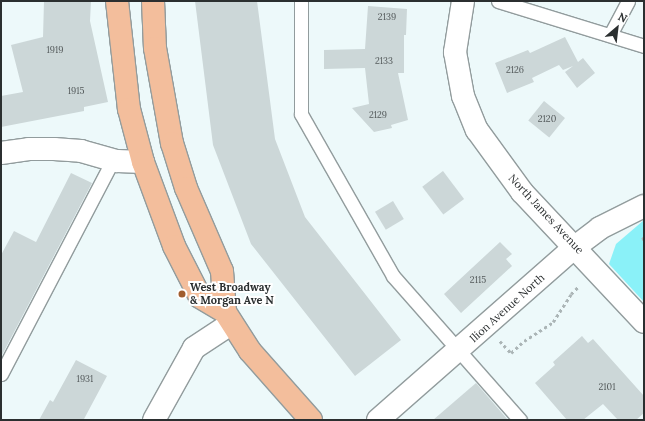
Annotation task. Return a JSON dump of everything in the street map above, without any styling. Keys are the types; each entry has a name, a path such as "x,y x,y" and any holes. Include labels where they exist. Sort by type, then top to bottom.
{"main road":[{"path":"117,1 129,109 143,162 174,246 200,297 228,317 250,351 311,420"},
{"path":"153,1 155,48 172,143 186,188 222,271 228,317"}],"street":[{"name":"North James Avenue","path":"463,1 455,52 463,96 477,130 522,192 644,322"},
{"path":"1,153 29,149 54,149 81,151 113,160 143,162"},
{"name":"Ilion Avenue North","path":"378,420 458,352 575,247 600,228 644,206"},
{"path":"154,420 194,348 228,317"}],"lane":[{"path":"301,1 301,114 393,276 458,352 520,420"},
{"path":"498,1 644,46"},
{"path":"610,35 628,1"},
{"path":"1,374 113,160"}],"path":[{"path":"500,340 511,353 524,341 553,322 571,294 579,286"}],"shaded area":[{"path":"644,220 644,302 609,264 616,244"}],"building":[{"path":"44,1 91,1 90,21 108,102 84,107 84,111 1,127 1,96 23,92 11,45 43,37"},
{"path":"195,1 257,1 275,139 305,217 401,340 355,376 251,244 213,145"},
{"path":"368,6 407,9 406,35 404,35 404,73 398,73 408,120 391,125 392,128 374,132 352,108 369,104 365,68 324,69 324,50 365,49"},
{"path":"565,37 578,62 583,58 595,73 577,88 565,72 573,66 563,70 559,65 532,78 534,82 507,93 495,63 528,50 530,53"},
{"path":"544,101 565,118 549,137 528,120"},
{"path":"443,171 464,199 443,215 422,187"},
{"path":"71,173 92,183 1,357 1,255 14,231 36,242"},
{"path":"393,201 404,219 386,230 375,212"},
{"path":"500,242 512,254 506,259 512,266 461,313 444,294"},
{"path":"582,336 588,343 593,339 644,396 644,413 636,420 618,420 603,404 583,420 567,420 535,383 555,365 553,362"},
{"path":"76,360 107,376 84,419 86,420 39,420 50,400 53,402"},
{"path":"476,383 508,420 433,420"}],"place":[{"name":"West Broadway & Morgan Ave N","path":"182,294"}]}
